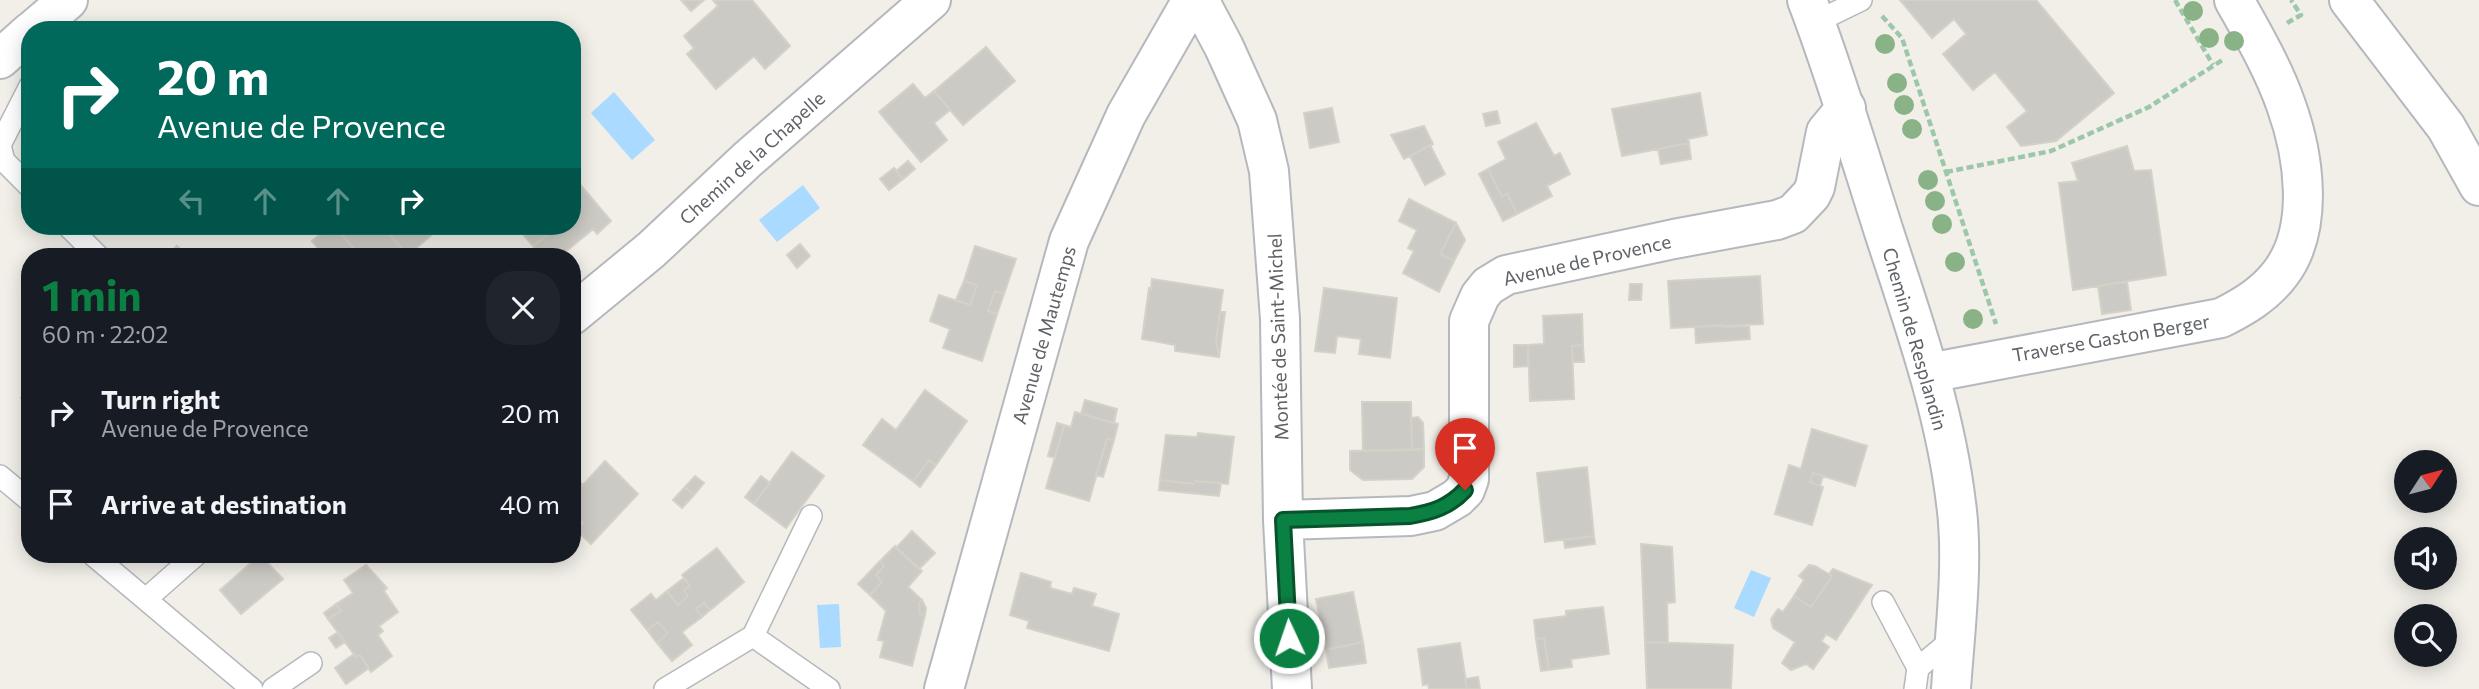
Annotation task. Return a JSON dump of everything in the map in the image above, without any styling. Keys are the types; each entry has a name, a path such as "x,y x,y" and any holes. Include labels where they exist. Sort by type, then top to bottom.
{"street":[{"name":"Chemin de la Chapelle","path":"581,308 651,250 748,159 931,0"},
{"name":"Avenue de Mautemps","path":"944,689 1069,241 1126,115 1192,0"},
{"name":"Montée de Saint-Michel","path":"1199,0 1253,110 1264,143 1269,171 1280,319 1283,520 1292,689"},
{"name":"Traverse Gaston Berger","path":"1929,373 2221,318 2245,307 2280,274 2292,253 2300,224 2302,199 2297,138 2286,102 2257,40 2234,0"},
{"path":"2349,0 2446,127 2479,186"},
{"name":"Chemin de Resplandin","path":"1812,11 1846,108 1929,373 1952,473 1957,506 1957,596 1951,689"},
{"path":"0,59 21,41"},
{"name":"Avenue de Provence","path":"1283,520 1410,516 1435,512 1449,504 1465,490 1469,479 1469,321 1480,296 1488,286 1506,275 1777,220 1793,214 1811,195 1826,132 1846,108"}],"lane":[{"path":"1812,11 1869,5"},
{"path":"21,104 1,145 4,160 21,178"},
{"path":"77,235 90,248"},
{"path":"0,476 21,494"},
{"path":"665,689 753,636 811,516"},
{"path":"103,563 252,689"},
{"path":"146,599 187,563"},
{"path":"1884,602 1916,679 1954,638"},
{"path":"753,636 829,689"},
{"path":"273,689 311,663"}],"path":[{"path":"1946,172 2051,151 2149,107 2213,65 2175,0"},
{"path":"1869,5 1902,38 1995,321"}],"water":[{"path":"614,92 655,140 632,160 591,113"},
{"path":"803,185 820,208 777,242 759,220"},
{"path":"1751,570 1771,578 1754,617 1734,608"},
{"path":"839,604 841,647 820,648 817,605"}],"building":[{"path":"681,0 704,0 691,11"},
{"path":"713,0 752,0 790,46 765,69 754,56 716,89 687,54 694,48 684,36 718,6"},
{"path":"1900,0 2036,0 2114,93 2056,141 2021,146 2007,127 2027,111 1995,72 1973,90 1943,54 1966,34 1954,19 1932,38"},
{"path":"986,47 1015,81 963,125 934,91"},
{"path":"913,84 925,98 934,91 950,110 934,123 947,140 921,162 879,112"},
{"path":"1700,93 1707,135 1688,139 1689,143 1622,156 1612,109"},
{"path":"1332,108 1339,142 1310,148 1304,113"},
{"path":"1497,111 1500,123 1486,126 1483,114"},
{"path":"1536,123 1554,156 1560,153 1570,174 1547,186 1552,196 1517,214 1507,193 1502,197 1488,169 1506,159 1498,142"},
{"path":"1424,126 1433,144 1404,159 1391,135"},
{"path":"1689,143 1691,159 1661,164 1658,149"},
{"path":"1430,145 1445,174 1425,185 1410,156"},
{"path":"2127,146 2134,171 2151,170 2166,275 2073,290 2059,183 2078,181 2072,163"},
{"path":"908,161 915,169 903,179 896,171"},
{"path":"894,168 903,179 889,190 880,179"},
{"path":"1488,169 1502,197 1507,193 1517,214 1503,221 1479,174"},
{"path":"581,186 611,221 597,234 593,229 570,248 533,246 547,235 581,235"},
{"path":"1409,199 1456,223 1440,254 1454,261 1439,292 1403,273 1414,251 1408,248 1417,230 1399,221"},
{"path":"1456,223 1465,240 1454,261 1440,254"},
{"path":"320,235 343,235 353,248 318,248 312,241"},
{"path":"342,235 390,235 402,248 353,248"},
{"path":"390,235 432,235 416,248 402,248"},
{"path":"524,235 547,235 533,246"},
{"path":"800,244 810,256 797,268 787,255"},
{"path":"975,246 1016,259 1004,294 995,291 988,311 997,314 982,361 943,348 950,329 930,321 939,295 970,305 977,285 964,281"},
{"path":"1760,276 1763,324 1671,328 1668,281"},
{"path":"1152,279 1223,290 1216,341 1219,357 1175,351 1175,345 1142,339"},
{"path":"964,281 977,285 970,305 956,300"},
{"path":"2127,282 2131,310 2102,314 2098,286"},
{"path":"1630,284 1642,284 1641,300 1629,300"},
{"path":"1324,288 1397,298 1390,358 1359,354 1361,339 1337,336 1335,353 1315,351"},
{"path":"995,291 1004,294 997,314 988,311"},
{"path":"1220,312 1225,312 1219,357 1216,341"},
{"path":"1582,314 1583,345 1572,346 1574,399 1530,401 1528,345 1544,344 1543,316"},
{"path":"1749,326 1750,339 1696,343 1695,327"},
{"path":"1514,345 1528,345 1528,366 1514,367"},
{"path":"1583,345 1584,362 1573,362 1572,346"},
{"path":"925,390 967,421 936,465 929,460 913,481 863,445 882,419 896,430"},
{"path":"1085,400 1117,409 1114,423 1081,414"},
{"path":"1362,402 1411,402 1412,450 1363,451"},
{"path":"1075,412 1118,424 1114,440 1107,439 1089,501 1046,488 1064,425 1071,427"},
{"path":"1418,417 1423,423 1424,449 1412,450 1411,418"},
{"path":"1057,423 1064,425 1055,458 1048,456"},
{"path":"1812,429 1867,446 1855,486 1813,473 1810,482 1823,487 1812,525 1775,514 1789,465 1801,469"},
{"path":"1198,433 1234,437 1228,484 1160,480 1166,435 1197,437"},
{"path":"1107,439 1114,440 1103,477 1096,475"},
{"path":"1424,449 1424,467 1412,479 1363,480 1350,470 1350,451"},
{"path":"792,452 824,476 786,528 754,504"},
{"path":"929,460 936,465 920,487 913,481"},
{"path":"605,461 638,494 591,544 581,535 581,483 583,485"},
{"path":"1587,467 1594,536 1545,542 1537,473"},
{"path":"1813,473 1823,476 1820,486 1810,482"},
{"path":"695,476 704,483 694,495 685,487"},
{"path":"761,476 770,483 754,504 745,497"},
{"path":"1160,480 1194,484 1195,481 1221,483 1219,496 1159,490"},
{"path":"685,487 694,495 682,508 673,500"},
{"path":"912,531 935,553 919,569 896,548"},
{"path":"1594,536 1595,544 1565,548 1564,540"},
{"path":"1641,544 1672,547 1675,602 1667,603 1668,643 1645,642"},
{"path":"895,546 922,571 908,587 922,600 919,603 920,614 925,615 912,666 880,657 884,641 878,640 886,611 870,595 882,582 876,575 884,566 880,561"},
{"path":"717,548 744,582 710,610 704,603 696,609 702,617 682,632 692,645 672,661 657,643 668,633 658,622 647,630 631,610 651,594 656,600 667,591 678,605 688,596 684,590 690,586 682,575"},
{"path":"880,561 884,566 876,575 882,582 870,595 858,584"},
{"path":"251,563 268,563 283,579 241,614 220,590"},
{"path":"366,565 387,588 384,591 398,612 379,626 383,631 378,635 392,656 371,672 360,655 356,657 328,619 341,611 336,604 353,593 344,580"},
{"path":"1809,565 1832,576 1811,607 1794,596 1804,580 1799,576"},
{"path":"1833,569 1872,585 1836,640 1826,634 1821,641 1829,647 1813,669 1806,664 1791,670 1782,663 1795,642 1773,628 1771,619 1778,609 1783,612 1794,596 1811,607 1832,576 1829,574"},
{"path":"1021,573 1051,582 1050,588 1072,594 1074,588 1096,594 1092,606 1119,614 1109,651 1027,628 1029,621 1010,615"},
{"path":"684,578 690,586 684,590 688,596 678,605 667,591"},
{"path":"1353,592 1363,642 1326,650 1316,599"},
{"path":"922,600 926,608 925,615 920,614 919,603"},
{"path":"704,603 710,610 702,617 696,609"},
{"path":"336,604 341,611 328,619 324,613"},
{"path":"1603,607 1609,654 1571,659 1572,667 1549,670 1544,638 1536,639 1534,620 1566,616 1566,611"},
{"path":"658,622 668,633 657,643 647,630"},
{"path":"338,632 345,642 336,648 329,638"},
{"path":"1544,638 1549,670 1541,671 1536,639"},
{"path":"1363,642 1366,663 1329,668 1326,650"},
{"path":"1645,642 1733,645 1731,689 1647,689"},
{"path":"1460,643 1467,689 1429,689 1428,684 1423,685 1418,649"},
{"path":"354,654 356,657 360,655 369,668 346,684 335,668"},
{"path":"1478,677 1480,689 1467,689 1465,679"}],"route":[{"path":"1289,638 1283,520 1410,516 1435,512 1465,490"}]}
